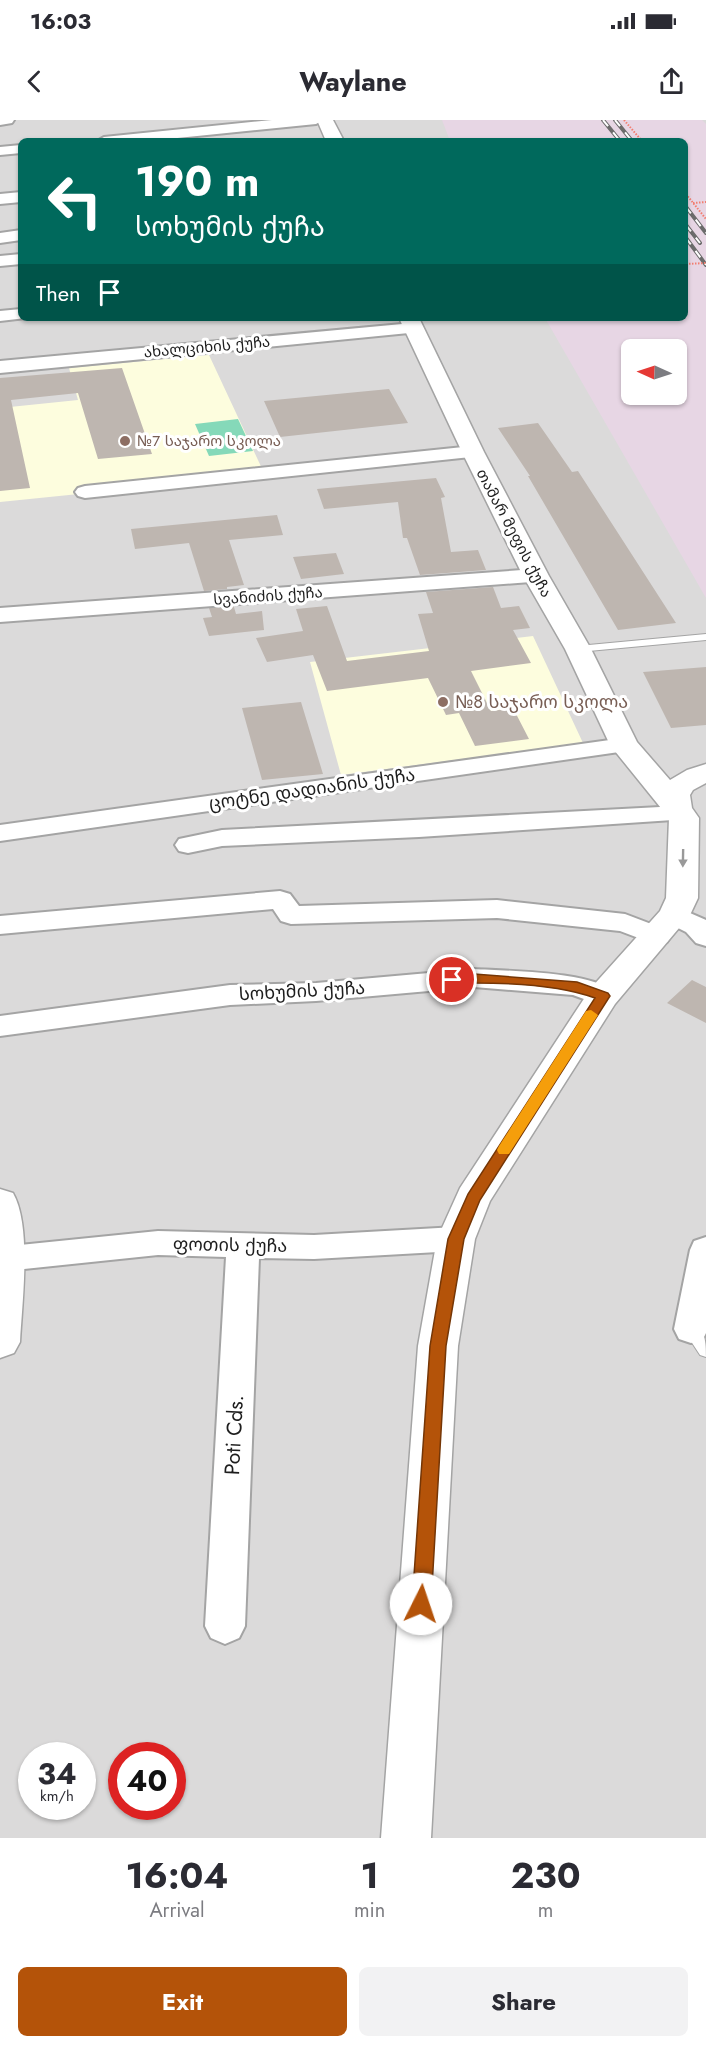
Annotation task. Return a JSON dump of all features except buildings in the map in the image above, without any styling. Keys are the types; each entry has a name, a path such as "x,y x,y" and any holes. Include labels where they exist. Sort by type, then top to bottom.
{"street":[{"path":"0,121 7,120"},
{"path":"134,138 316,120"},
{"path":"325,120 333,138"},
{"path":"0,151 18,149"},
{"path":"0,199 18,197"},
{"path":"0,238 18,235"},
{"path":"0,261 18,259"},
{"path":"0,316 18,314"},
{"name":"ახალციხის ქუჩა","path":"0,367 411,323"},
{"name":"თამარ მეფის ქუჩა","path":"411,323 473,452 536,576 578,649 624,745 686,816"},
{"path":"86,492 473,452"},
{"name":"სვანიძის ქუჩა","path":"0,615 536,576"},
{"path":"624,745 659,762 706,772"},
{"name":"ცოტნე დადიანის ქუჩა","path":"0,833 624,745"},
{"path":"406,1838 438,1346 456,1239 473,1198 603,996 680,907 686,816 675,792 682,783 706,772"},
{"path":"188,845 222,838 686,816"},
{"path":"0,925 279,900 291,915 497,909 625,923 680,907"},
{"path":"680,907 706,936"},
{"name":"სოხუმის ქუჩა","path":"0,1026 230,995 316,992 474,978 577,987 603,996"},
{"path":"0,1203 5,1258 0,1342"},
{"name":"ფოთის ქუჩა","path":"5,1258 158,1243 314,1247 456,1239"},
{"name":"Poti Cds.","path":"225,1626 243,1245"},
{"path":"698,1339 706,1250"}],"lane":[{"path":"578,649 706,637"}],"path":[{"path":"624,120 639,138"},
{"path":"688,197 706,219"},
{"path":"693,203 706,202"},
{"path":"688,264 706,263"}],"shaded area":[{"path":"0,120 706,120 706,1838 0,1838"},
{"path":"442,120 702,120 706,124 706,598 547,321 688,321 688,138 449,138"},
{"name":"№7 საჯარო სკოლა","path":"209,355 265,475 0,502 0,408 78,400 69,368"},
{"name":"№8 საჯარო სკოლა","path":"533,636 583,743 341,775 310,662"}],"green space":[{"path":"238,419 253,451 209,456 195,424"}],"railway":[{"path":"603,120 618,138"},
{"path":"615,120 630,138"},
{"path":"688,210 706,233"},
{"path":"688,228 700,243"},
{"path":"688,241 706,265"}],"slow traffic":[{"path":"504,1150 591,1015"}],"place":[{"name":"№7 საჯარო სკოლა","path":"125,441"},
{"name":"№8 საჯარო სკოლა","path":"443,702"}],"route":[{"path":"421,1604 438,1346 456,1239 473,1198 603,996 577,987 474,978 452,980"}]}
